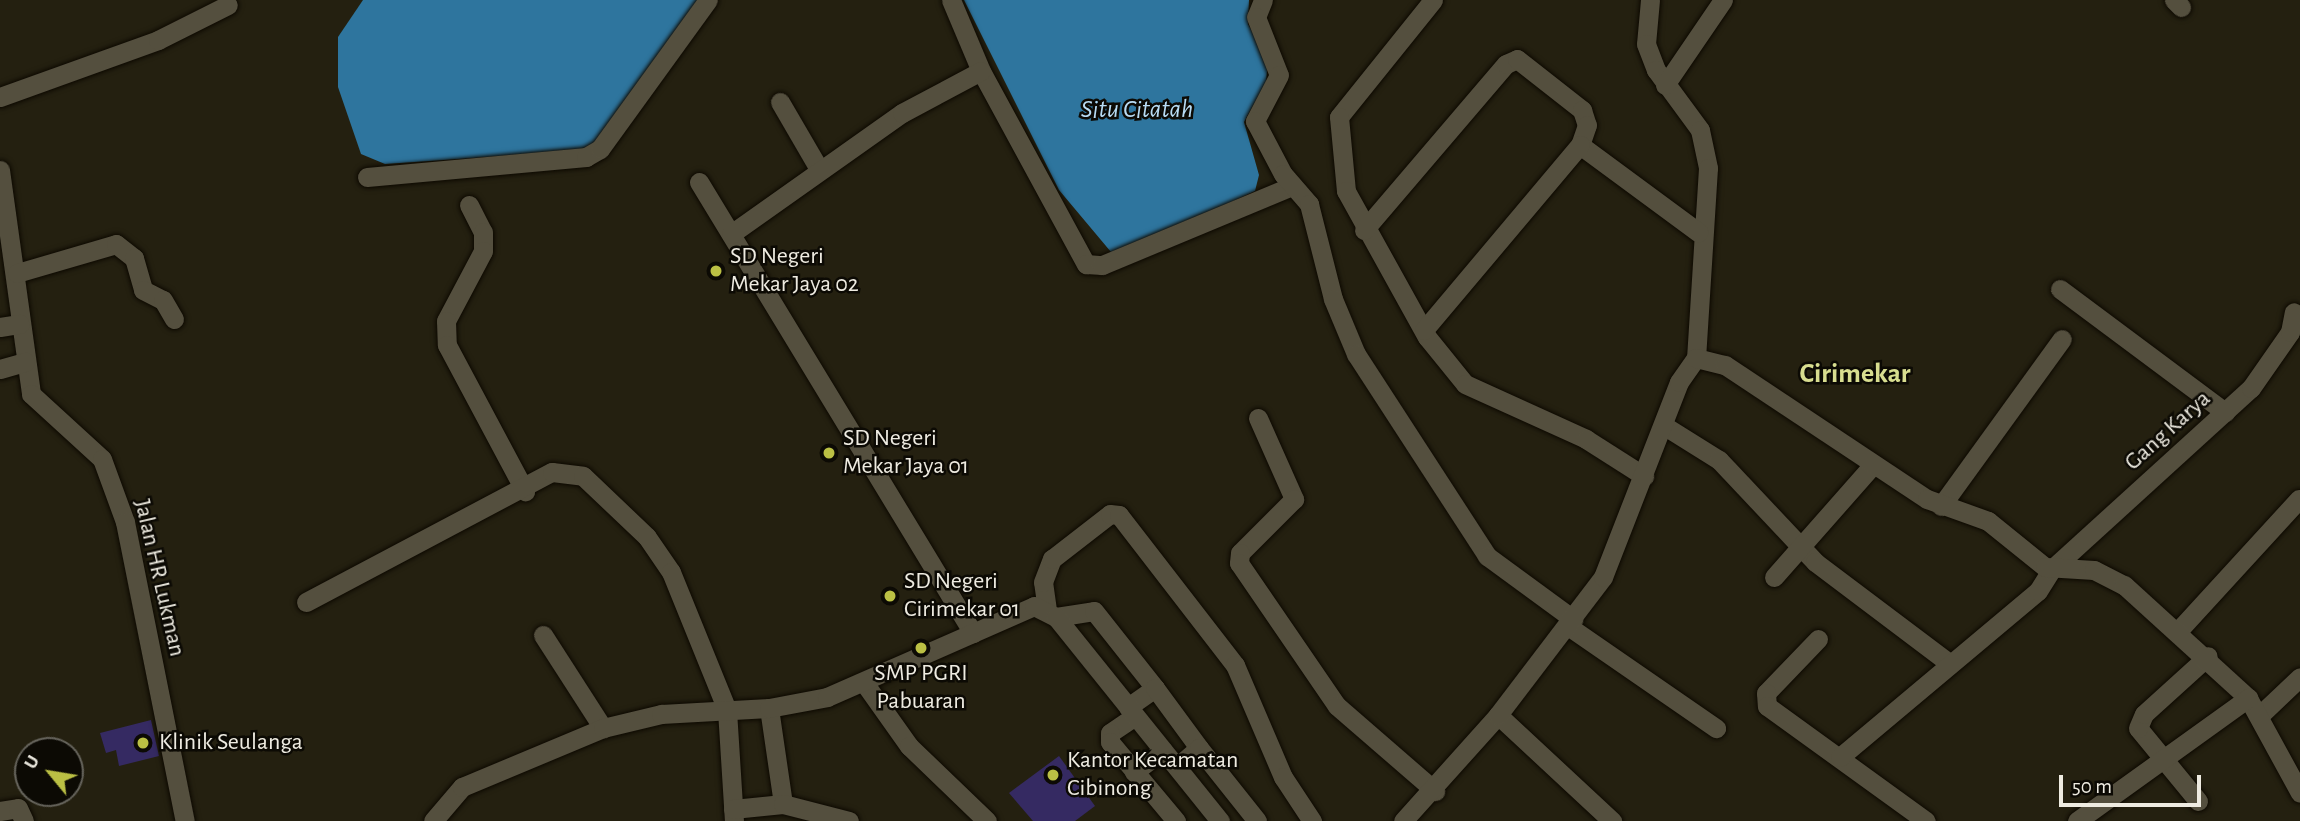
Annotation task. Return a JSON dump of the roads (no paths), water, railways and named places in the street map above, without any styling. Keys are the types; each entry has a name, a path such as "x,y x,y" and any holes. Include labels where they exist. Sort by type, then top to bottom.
{"street":[{"path":"367,177 586,158 600,149 708,0"},
{"path":"951,0 981,71 1086,264 1102,265 1293,186"},
{"path":"1263,0 1256,16 1279,75 1255,121 1293,186 1314,215 1333,299 1356,354 1402,430 1487,556 1571,622 1716,728"},
{"path":"1433,0 1336,123 1346,191 1364,230 1448,368 1476,392 1567,429 1644,476"},
{"path":"1410,816 1434,793 1571,622 1618,547 1663,425 1696,358 1708,168 1700,130 1665,85 1646,44 1650,0"},
{"path":"1665,85 1723,0"},
{"path":"0,97 158,40 228,5"},
{"path":"1364,230 1514,60 1523,59 1583,110 1587,125 1580,145 1423,330"},
{"path":"731,234 819,169 919,102 981,71"},
{"path":"780,102 819,169"},
{"path":"1580,145 1698,232"},
{"name":"Jalan HR Lukman","path":"0,170 17,272 20,324 34,401 102,459 125,522 185,821"},
{"path":"699,182 973,632"},
{"path":"469,205 483,232 483,251 446,321 447,345 526,491"},
{"path":"17,272 116,244 134,258 143,290 163,300 174,319"},
{"path":"2060,289 2225,412"},
{"name":"Gang Karya","path":"1840,757 2038,591 2052,569 2225,412 2270,366 2294,312"},
{"path":"0,327 20,324"},
{"path":"1941,506 2062,339"},
{"path":"1696,358 1734,370 1871,467 1941,506 1988,521 2052,569 2082,568 2110,577 2208,656 2254,706 2300,793"},
{"path":"0,369 26,362"},
{"path":"1258,418 1294,499 1240,553 1239,563 1337,706 1434,793"},
{"path":"1663,425 1718,460 1844,587 1949,663"},
{"path":"1774,577 1799,544 1871,467"},
{"path":"306,602 526,491 552,472 569,471 583,476 647,537 671,572 727,710 734,815 783,804 849,821"},
{"path":"2178,631 2299,499"},
{"path":"1220,821 1052,613 1043,583 1052,559 1110,514 1119,515 1235,665 1283,777 1312,821"},
{"path":"433,821 462,787 603,728 631,718 779,706 827,697 865,684 1025,608 1052,613 1094,611 1257,821"},
{"path":"543,635 603,728"},
{"path":"1818,639 1769,689 1765,702 1926,821"},
{"path":"2198,801 2158,760 2140,736 2139,723 2208,656"},
{"path":"2077,821 2158,760 2300,677"},
{"path":"865,684 909,746 987,821"},
{"path":"1154,688 1109,737 1176,821"},
{"path":"779,706 783,804"},
{"path":"1498,715 1612,821"},
{"path":"1177,767 1199,748"},
{"path":"1135,772 1163,750"},
{"path":"1,811 18,808 24,821"}],"water":[{"path":"363,0 705,0 589,150 385,164 361,154 338,87 338,37"},
{"name":"Situ Citatah","path":"964,0 1249,0 1248,24 1268,61 1266,82 1244,122 1259,175 1255,191 1120,254 1111,252 1059,190"}],"place":[{"name":"SD Negeri Mekar Jaya 02","path":"716,271"},
{"name":"SD Negeri Mekar Jaya 01","path":"829,453"},
{"name":"SD Negeri Cirimekar 01","path":"890,596"},
{"name":"SMP PGRI Pabuaran","path":"921,648"},
{"name":"Klinik Seulanga","path":"143,743"},
{"name":"Kantor Kecamatan Cibinong","path":"1053,775"}],"district":[{"name":"Cirimekar","path":"1855,374"}]}
